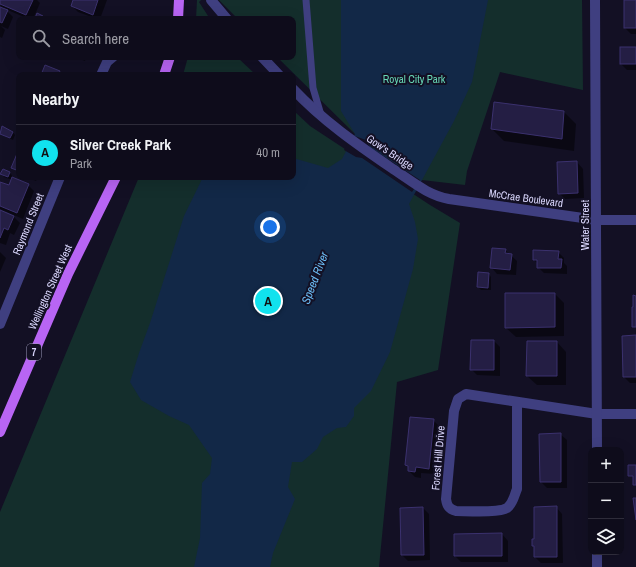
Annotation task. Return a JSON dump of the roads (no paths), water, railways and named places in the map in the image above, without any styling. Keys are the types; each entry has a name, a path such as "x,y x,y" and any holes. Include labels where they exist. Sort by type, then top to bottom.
{"main road":[{"path":"178,16 179,0"},
{"path":"165,72 169,60"},
{"name":"Wellington Street West","path":"0,432 68,274 115,180"}],"street":[{"path":"211,0 224,16"},
{"name":"Water Street","path":"595,0 597,447"},
{"path":"102,72 109,60"},
{"path":"265,60 276,72"},
{"path":"296,92 321,116"},
{"name":"Gow's Bridge","path":"321,116 350,140 417,185"},
{"name":"Raymond Street","path":"0,324 59,180"},
{"name":"McCrae Boulevard","path":"417,185 432,195 449,199 597,220 636,220"},
{"name":"Forest Hill Drive","path":"517,402 516,489 512,503 506,509 498,510 451,510 447,505 446,499 454,412 458,399 466,394 597,414 636,414"},
{"path":"597,555 597,567"}],"lane":[{"path":"306,0 313,88 321,116"}],"water":[{"name":"Speed River","path":"341,0 488,0 472,82 454,121 409,204 415,222 418,239 413,269 390,352 371,391 354,408 354,416 346,427 337,428 323,437 317,449 302,462 292,462 288,487 295,499 273,553 270,567 194,567 200,538 202,483 210,474 212,458 189,425 169,416 141,400 130,382 139,353 184,216 202,180 296,180 296,159 328,168 342,159 355,134 341,111"}],"place":[{"name":"Silver Creek Park","path":"268,301"}],"park label":[{"name":"Royal City Park","path":"414,79"}]}
